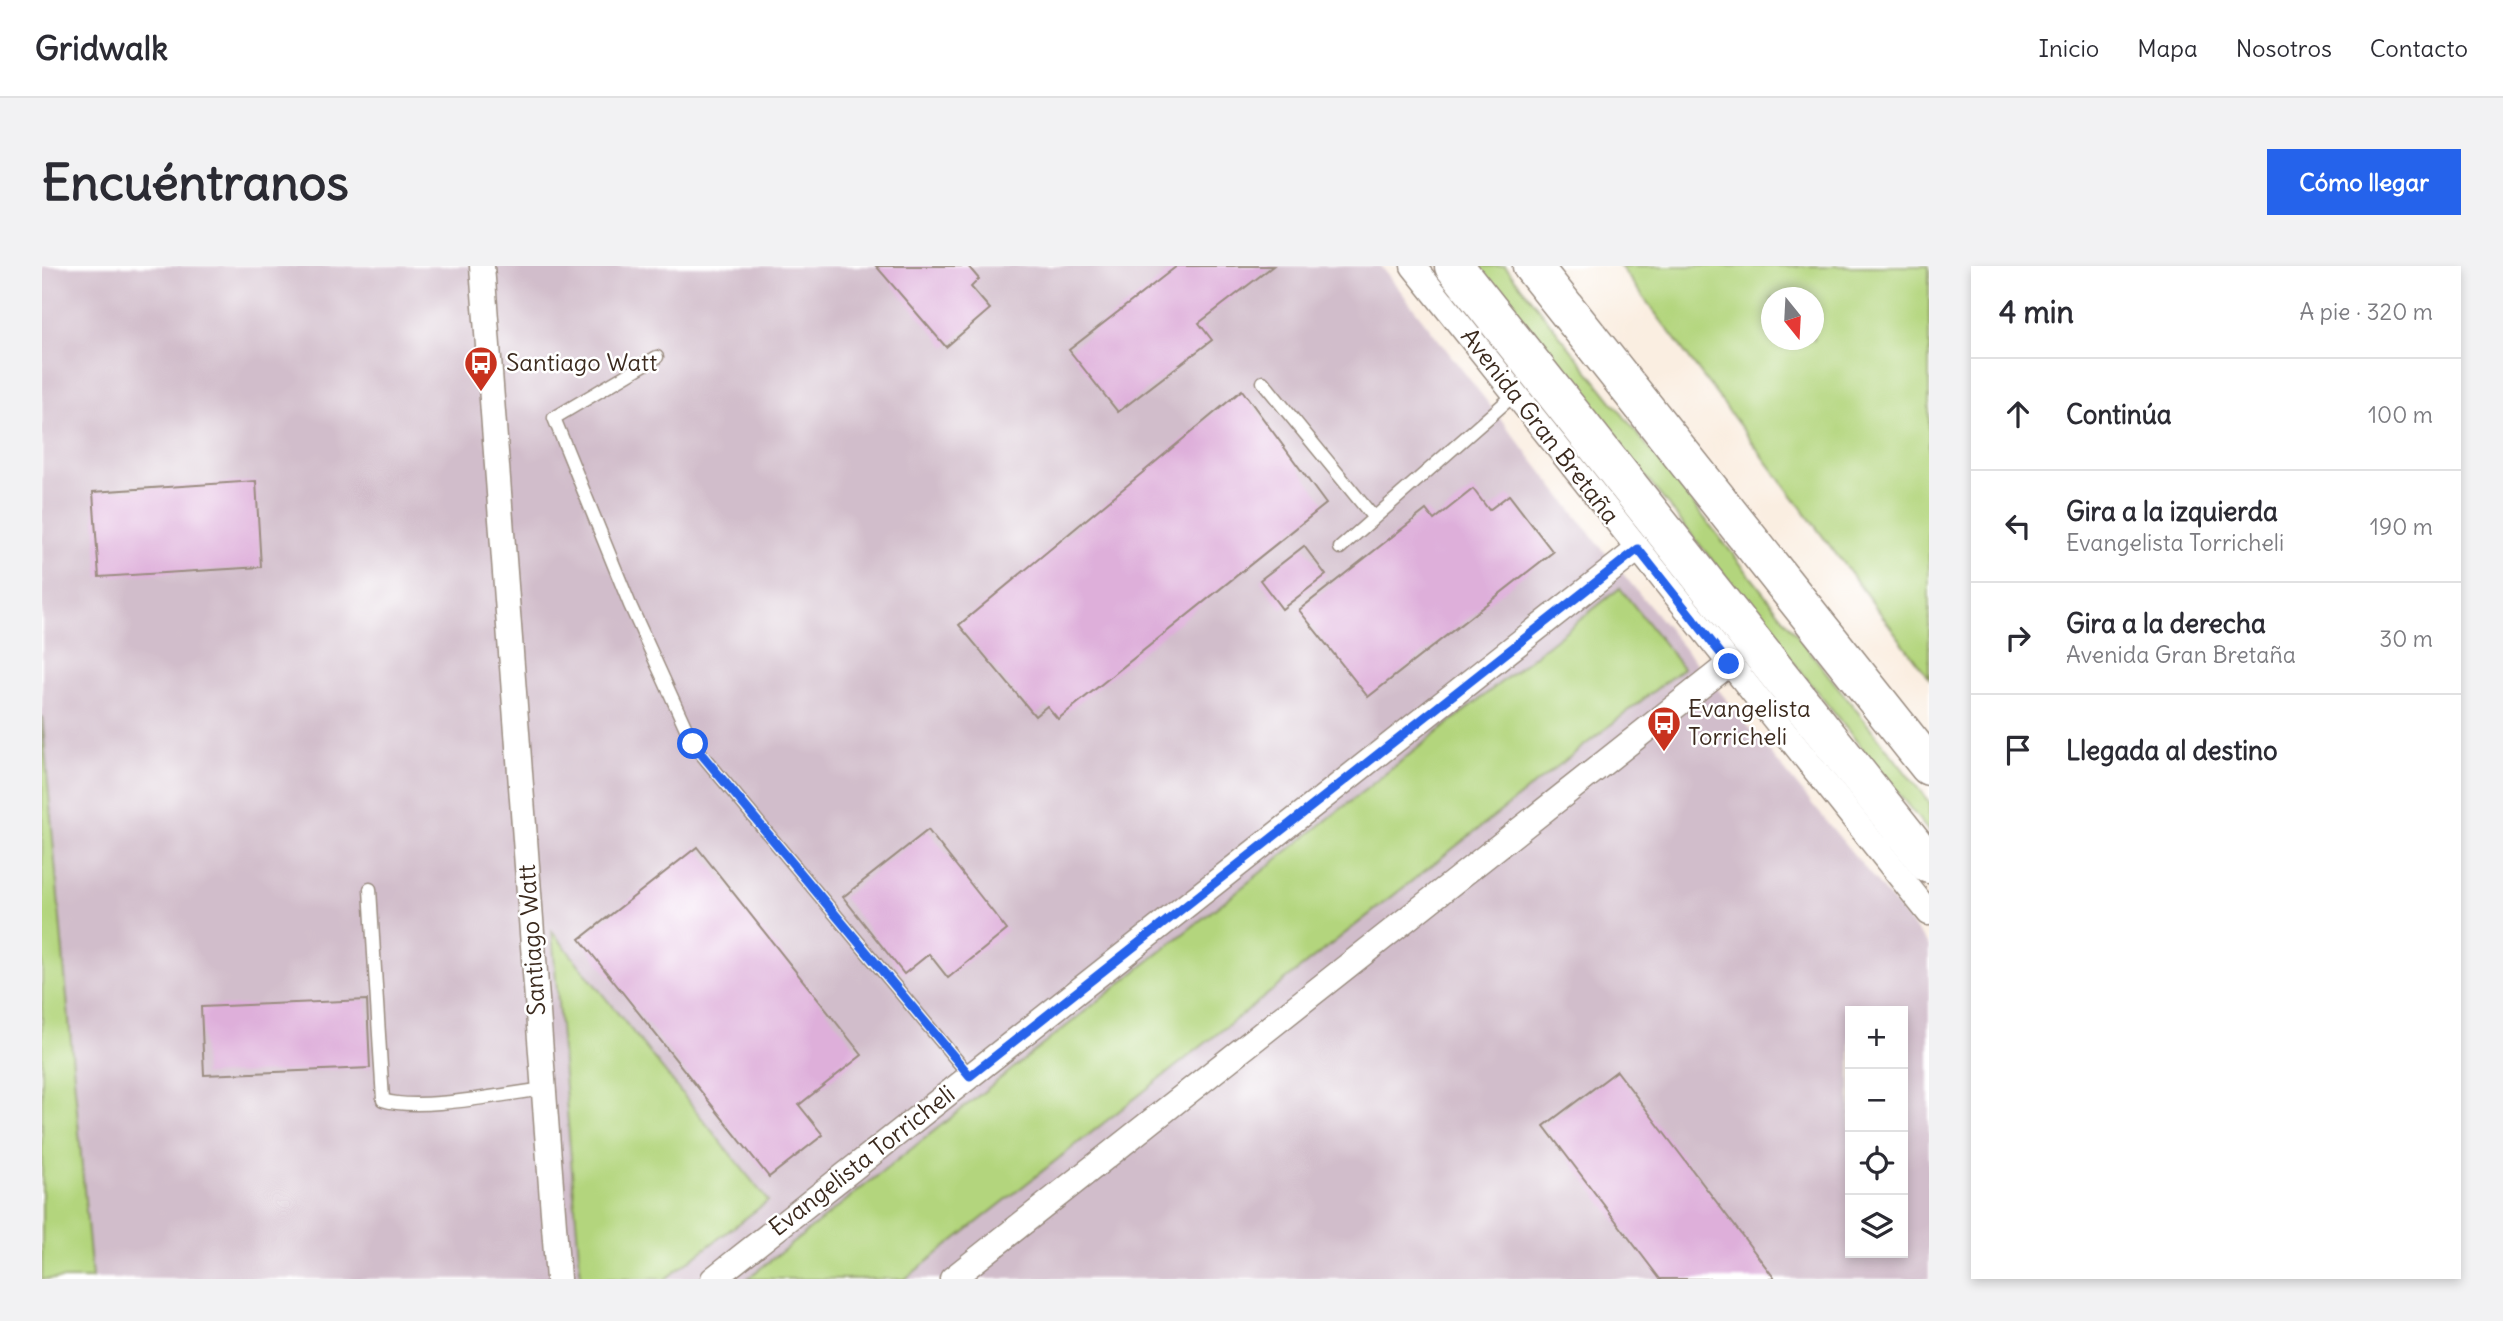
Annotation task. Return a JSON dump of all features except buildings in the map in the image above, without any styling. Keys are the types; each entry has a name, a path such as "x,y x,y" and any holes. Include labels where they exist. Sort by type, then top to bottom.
{"main road":[{"name":"Avenida Gran Bretaña","path":"1454,266 1929,863"},
{"path":"1532,266 1929,766"}],"street":[{"name":"Santiago Watt","path":"482,266 558,1279"},
{"name":"Avenida Gran Bretaña","path":"1413,266 1929,913"},
{"name":"Evangelista Torricheli","path":"713,1279 1638,549"},
{"path":"952,1279 1729,664"}],"lane":[{"path":"657,357 554,418 630,605 693,744 970,1076"},
{"path":"1263,382 1374,518"},
{"path":"1340,548 1515,394"},
{"path":"370,889 383,1100 392,1103 430,1102 544,1089"}],"shaded area":[{"path":"42,266 1381,266 1600,546 1929,946 1929,1279 92,1279 42,716"}],"green space":[{"path":"1477,266 1505,266 1929,802 1929,832"},
{"path":"1620,266 1929,266 1929,678"},
{"path":"1620,588 1683,668 905,1279 747,1279"},
{"path":"42,716 92,1279 42,1279"},
{"path":"552,931 768,1201 665,1279 581,1279"}],"place":[{"name":"Santiago Watt","path":"481,393"},
{"name":"Evangelista Torricheli","path":"1664,753"}],"route":[{"path":"693,744 970,1076 1638,549 1729,664"}]}
